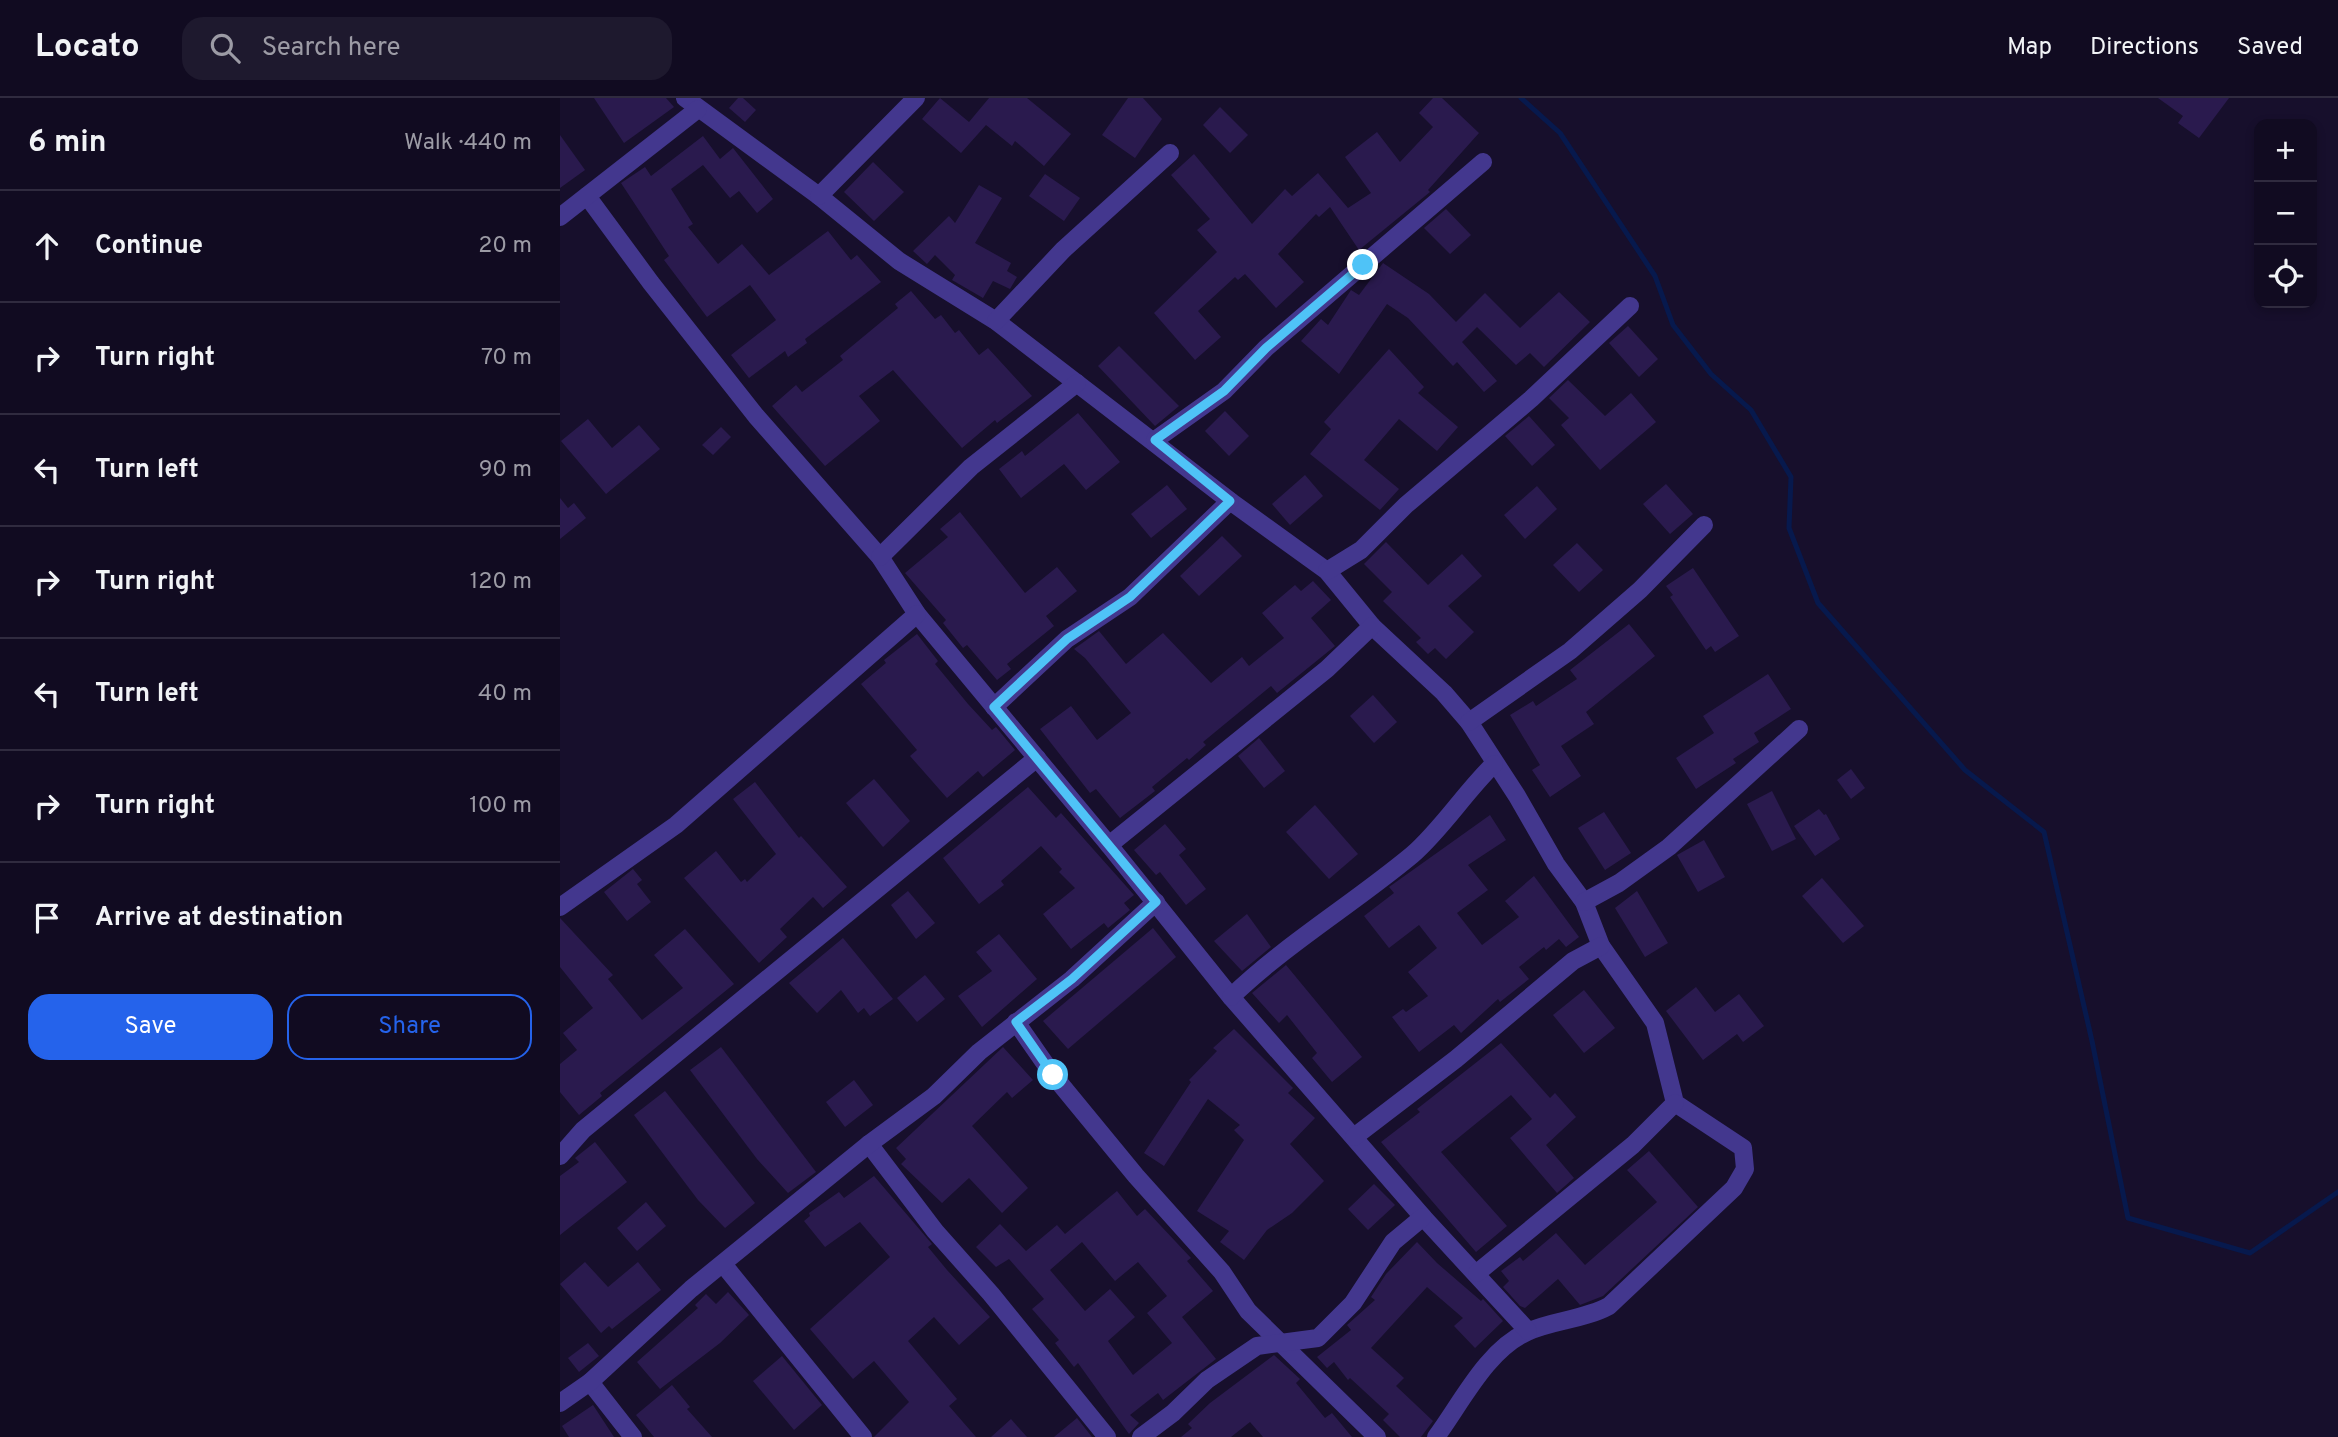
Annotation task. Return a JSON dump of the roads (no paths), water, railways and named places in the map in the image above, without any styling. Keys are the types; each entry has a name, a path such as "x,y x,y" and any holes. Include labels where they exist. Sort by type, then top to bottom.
{"street":[{"path":"820,196 916,98"},
{"path":"560,217 691,104 820,196 899,261 996,321 1155,440 1230,501 1327,570 1372,626 1444,693 1469,722 1584,902 1601,946 1656,1023 1675,1103 1743,1148 1745,1169 1734,1188 1609,1306 1593,1315 1528,1331 1501,1348 1436,1437"},
{"path":"996,321 1063,250 1170,153"},
{"path":"1155,440 1224,391 1266,348 1483,162"},
{"path":"587,196 651,284 756,416 880,557 917,614 1156,902 1231,997 1423,1217 1528,1331"},
{"path":"1327,570 1361,550 1406,505 1531,399 1630,306"},
{"path":"880,557 971,467 1077,383"},
{"path":"994,707 1067,639 1130,597 1230,501"},
{"path":"1469,722 1570,651 1640,590 1704,525"},
{"path":"560,907 676,825 917,614"},
{"path":"1109,845 1327,669 1372,626"},
{"path":"1584,902 1619,883 1669,848 1799,729"},
{"path":"560,1156 583,1130 1037,758"},
{"path":"1231,997 1258,970 1415,853 1466,791 1494,764"},
{"path":"560,1403 590,1382 633,1340 869,1144 934,1096 979,1052 1072,979 1156,902"},
{"path":"1354,1137 1456,1059 1573,961 1601,946"},
{"path":"1016,1022 1053,1075 1136,1176 1222,1272 1248,1311 1377,1437"},
{"path":"1477,1273 1633,1145 1675,1103"},
{"path":"869,1144 949,1248 991,1294 1107,1437"},
{"path":"1141,1437 1173,1413 1207,1380 1257,1346 1318,1338 1353,1303 1393,1242 1423,1217"},
{"path":"723,1264 863,1437"},
{"path":"590,1382 633,1437"}],"waterway":[{"path":"1521,98 1560,133 1655,276 1673,325 1711,374 1751,410 1791,477 1789,528 1818,603 1965,770 2044,832 2092,1041 2128,1218 2250,1253 2338,1192"}]}
